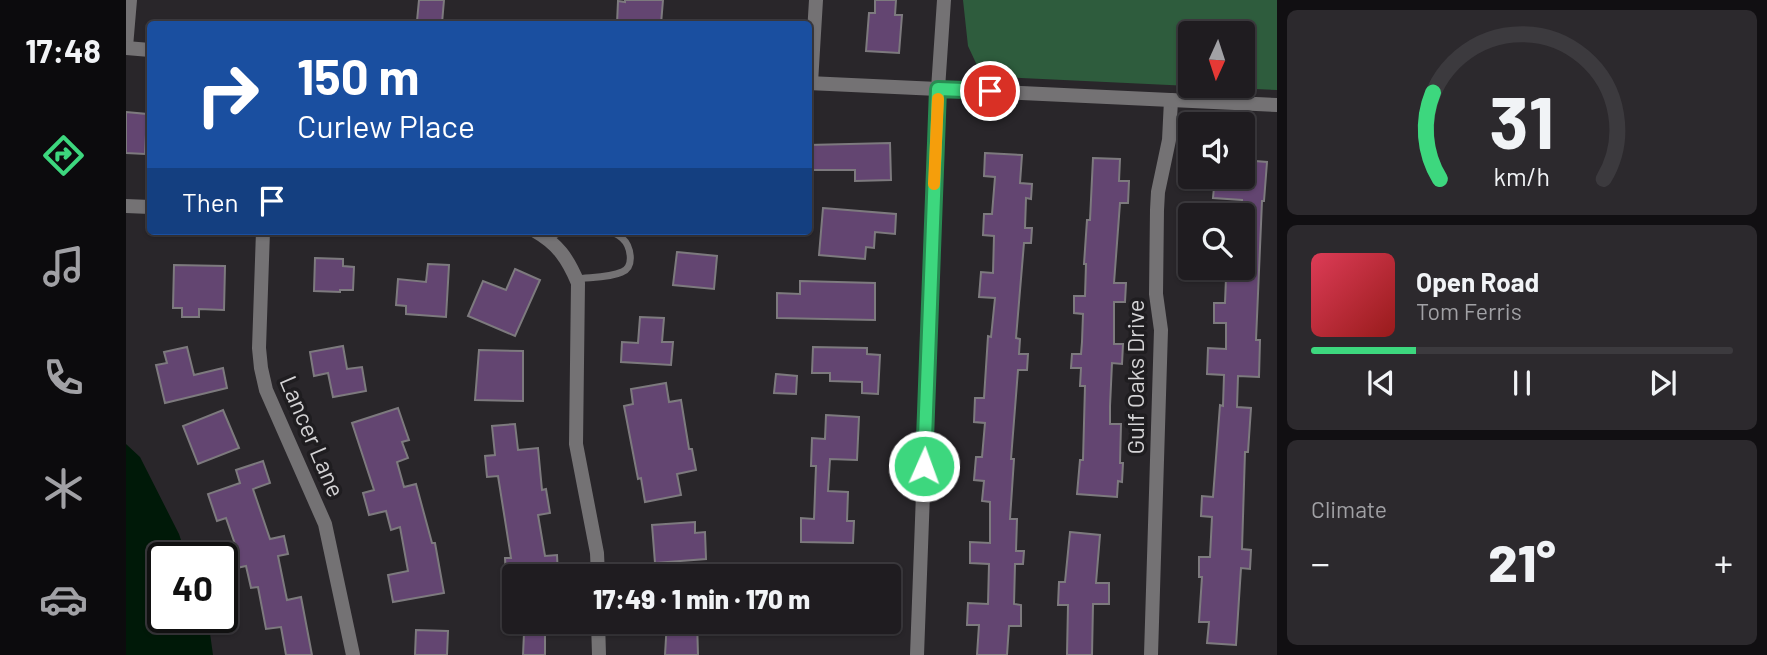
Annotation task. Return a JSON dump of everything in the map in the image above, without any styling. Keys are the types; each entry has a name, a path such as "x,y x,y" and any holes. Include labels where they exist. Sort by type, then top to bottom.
{"street":[{"path":"130,0 126,48 147,50"},
{"path":"812,59 817,0"},
{"path":"917,655 938,89 944,0"},
{"path":"812,83 1277,105"},
{"name":"Gulf Oaks Drive","path":"1151,655 1161,330 1156,294 1157,210 1169,140 1171,100"},
{"path":"126,206 147,207"},
{"name":"Lancer Lane","path":"263,235 259,348 261,368 266,390 325,524 353,655"},
{"path":"542,235 572,266 577,281 576,444 597,564"},
{"path":"598,634 599,655"}],"lane":[{"path":"577,281 622,273 628,268 631,262 629,250 623,239 615,235"}],"green space":[{"path":"963,0 1277,0 1277,90 1255,89 1255,21 1178,21 1178,85 982,76 968,46"}],"shaded area":[{"path":"126,444 140,457 182,542 147,542 147,633 210,633 213,655 126,655"}],"building":[{"path":"419,0 444,0 442,21 417,21"},
{"path":"663,0 661,21 617,21 618,1"},
{"path":"875,0 896,0 895,15 902,15 899,53 866,51 869,13 875,13"},
{"path":"126,112 147,114 145,154 126,153"},
{"path":"890,143 891,180 855,181 855,170 812,170 812,145"},
{"path":"985,153 1022,155 1020,183 1032,184 1031,199 1026,198 1025,228 1032,228 1031,243 1024,243 1016,338 1020,339 1019,354 1028,354 1027,370 1018,370 1011,459 1014,459 1010,519 1017,519 1016,551 1024,551 1023,564 1015,564 1014,604 1021,605 1021,626 1009,626 1007,655 977,655 979,625 967,625 968,603 988,604 989,564 970,563 970,542 990,543 990,502 982,501 984,481 974,480 976,457 982,457 985,423 974,422 975,398 984,398 988,336 991,337 995,298 979,297 981,272 993,273 994,236 983,235 984,214 992,214 995,177 984,176"},
{"path":"1093,158 1120,159 1119,181 1129,181 1128,203 1120,203 1114,283 1126,283 1125,302 1114,302 1114,344 1123,344 1122,364 1112,363 1110,406 1110,424 1121,424 1122,482 1118,481 1117,497 1077,494 1080,460 1083,460 1085,386 1080,386 1081,368 1071,368 1072,354 1081,354 1082,342 1083,314 1074,313 1074,296 1085,296 1084,264 1087,220 1090,220"},
{"path":"1255,161 1267,162 1262,201 1256,340 1260,340 1259,377 1238,376 1237,407 1251,408 1248,452 1245,452 1242,549 1251,550 1250,569 1241,568 1236,645 1207,643 1209,622 1199,622 1202,577 1199,577 1199,557 1210,557 1212,517 1201,516 1202,496 1213,497 1220,405 1223,406 1224,375 1207,374 1208,348 1226,349 1226,323 1214,323 1214,303 1225,303 1226,280 1255,280 1255,203 1213,198 1214,189 1255,189"},
{"path":"823,208 896,214 895,234 875,232 874,248 866,247 865,259 819,255"},
{"path":"677,252 717,256 714,289 673,285"},
{"path":"315,258 343,259 343,266 354,267 353,290 314,291"},
{"path":"428,264 449,265 446,317 406,314 406,306 396,305 398,279 426,282"},
{"path":"174,265 225,266 224,310 199,309 199,317 182,317 182,308 173,308"},
{"path":"515,269 540,280 515,336 468,316 483,281 506,290"},
{"path":"800,281 875,283 875,320 777,318 777,293 800,294"},
{"path":"640,317 664,318 662,342 673,342 671,365 621,362 622,342 638,343"},
{"path":"343,346 347,369 362,367 366,391 333,397 328,373 314,376 310,352"},
{"path":"187,347 194,375 223,368 227,388 165,403 156,365 167,363 164,352"},
{"path":"813,347 867,348 867,354 880,355 878,394 862,393 862,382 830,381 830,373 812,373"},
{"path":"479,350 523,351 523,401 475,400"},
{"path":"776,374 797,376 796,394 774,393"},
{"path":"666,383 669,402 681,400 689,449 692,449 696,470 677,474 681,495 645,502 624,406 633,404 631,389"},
{"path":"398,408 409,440 402,442 408,458 397,462 404,487 416,484 432,543 435,543 444,593 393,602 388,575 408,571 400,527 391,530 386,511 369,515 363,493 374,490 352,423"},
{"path":"223,410 239,448 198,464 183,426"},
{"path":"826,415 859,417 857,460 830,459 828,491 848,492 847,521 854,521 853,543 801,542 801,518 814,519 816,466 811,466 812,438 825,439"},
{"path":"515,424 518,450 538,448 542,490 546,489 550,513 538,515 545,556 557,555 557,564 505,564 505,558 511,558 498,476 487,477 485,456 495,455 492,426"},
{"path":"263,461 270,483 253,489 270,539 284,536 288,554 278,556 287,600 301,597 312,655 286,655 281,627 266,629 258,587 251,588 246,566 238,568 238,542 234,542 226,518 217,521 208,494 240,483 236,470"},
{"path":"695,522 695,533 705,532 706,559 655,563 652,525"},
{"path":"1070,532 1100,535 1096,583 1109,583 1109,604 1093,604 1092,655 1067,655 1068,605 1058,605 1059,582 1065,582"},
{"path":"416,630 448,631 447,655 415,655"},
{"path":"524,634 545,634 545,655 523,655"},
{"path":"666,634 697,634 698,655 665,655"}],"slow traffic":[{"path":"934,184 938,99"}],"route":[{"path":"924,466 938,89 990,91"}]}
